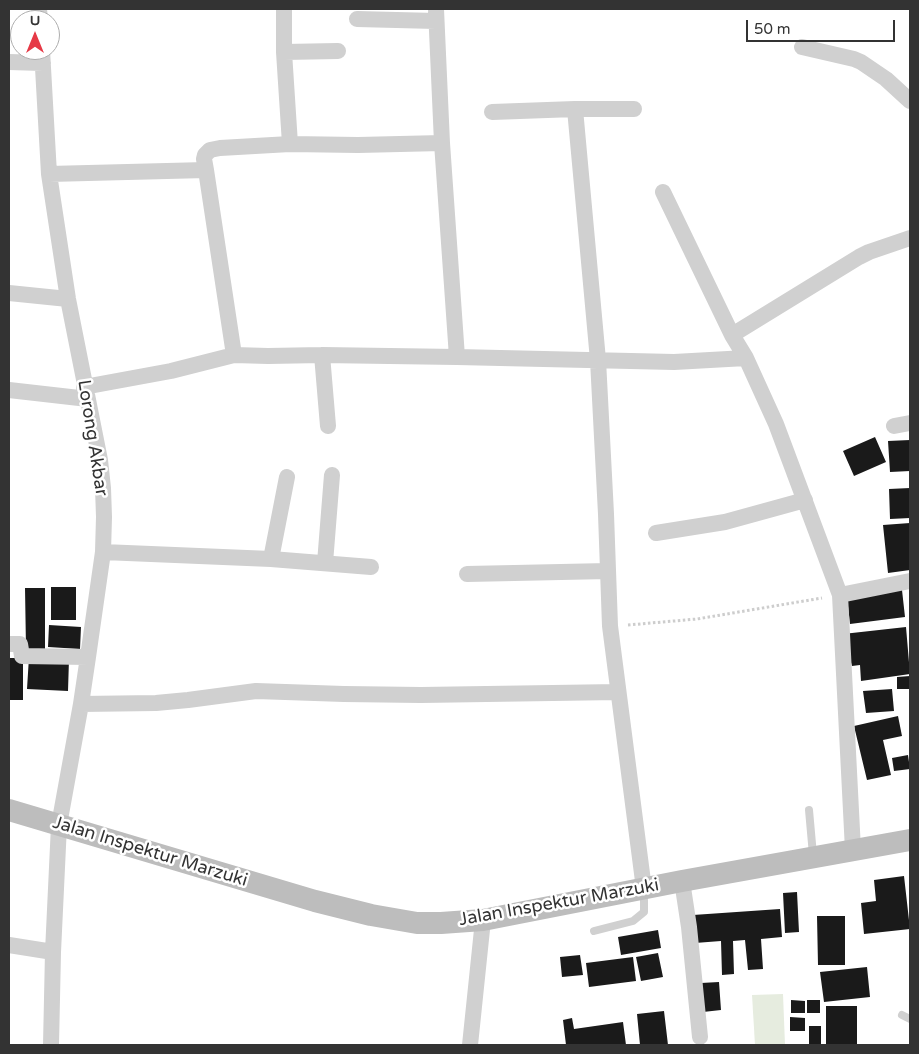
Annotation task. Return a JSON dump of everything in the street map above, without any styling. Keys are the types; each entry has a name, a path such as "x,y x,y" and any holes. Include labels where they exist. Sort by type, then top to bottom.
{"street":[{"path":"284,9 284,52 290,144"},
{"path":"357,19 436,15 442,143 457,356"},
{"path":"802,47 861,62 886,79 910,101"},
{"path":"284,52 338,51"},
{"name":"Lorong Akbar","path":"42,60 49,174 68,299 100,460 104,517 103,552 88,657 59,825 51,1045"},
{"path":"575,109 598,360 610,626 644,889"},
{"path":"492,112 634,109"},
{"path":"234,355 204,159 205,155 213,149 290,144 442,143"},
{"path":"49,174 206,170"},
{"path":"663,192 732,335 746,358 776,424 840,595 853,850"},
{"path":"732,335 859,257 910,238"},
{"path":"9,293 68,299"},
{"path":"322,354 328,426"},
{"path":"9,390 86,393 234,355 457,356 674,362 746,358"},
{"path":"325,563 332,475"},
{"path":"272,559 287,478"},
{"path":"656,533 725,522 805,500"},
{"path":"103,552 272,559 371,567"},
{"path":"467,574 608,570"},
{"path":"840,595 910,581"},
{"path":"9,644 20,644 22,656 88,657"},
{"path":"81,704 156,703 256,691 421,695 618,692"},
{"name":"Jalan Inspektur Marzuki","path":"9,810 315,901 371,915 417,922 441,923 483,920 682,881 910,840"},
{"path":"682,881 689,928 700,1037"},
{"path":"470,1045 483,920"},
{"path":"9,945 53,952"}],"lane":[{"path":"809,810 813,858"},
{"path":"594,931 633,921 644,912 644,889"},
{"path":"902,1015 910,1019"}],"path":[{"path":"610,626 697,620 840,595"}],"shaded area":[{"path":"783,994 785,1045 755,1045 752,995"}],"building":[{"path":"875,437 886,462 854,476 843,451"},
{"path":"910,440 910,471 890,472 888,441"},
{"path":"910,488 910,518 890,519 889,489"},
{"path":"910,523 910,570 888,573 883,525"},
{"path":"51,587 76,587 76,620 51,620"},
{"path":"25,588 45,588 45,649 26,649"},
{"path":"902,590 905,617 850,624 847,597"},
{"path":"49,625 81,627 80,649 48,647"},
{"path":"906,627 910,674 861,681 860,665 852,666 843,634"},
{"path":"29,657 69,659 68,691 27,689"},
{"path":"9,658 23,658 23,700 9,700"},
{"path":"910,676 910,689 897,689 897,677"},
{"path":"892,689 894,711 866,713 863,691"},
{"path":"898,716 902,736 883,740 891,775 867,780 854,726"},
{"path":"908,755 910,769 894,771 892,758"},
{"path":"904,876 910,929 864,934 861,903 876,901 874,880"},
{"path":"797,892 799,932 785,933 783,893"},
{"path":"780,909 782,937 761,939 763,969 748,970 745,940 733,941 734,974 722,975 721,941 695,943 693,915"},
{"path":"817,916 845,916 845,965 818,965"},
{"path":"658,930 661,948 621,955 618,937"},
{"path":"658,953 663,977 641,981 636,957"},
{"path":"580,955 583,975 562,977 560,957"},
{"path":"633,957 636,981 589,987 586,963"},
{"path":"867,967 870,997 824,1002 820,972"},
{"path":"719,982 721,1010 703,1012 701,983"},
{"path":"791,1000 805,1001 805,1013 791,1013"},
{"path":"807,1000 820,1000 820,1013 807,1013"},
{"path":"826,1006 857,1006 857,1045 826,1045"},
{"path":"664,1011 668,1045 640,1045 637,1014"},
{"path":"790,1017 805,1018 805,1031 790,1031"},
{"path":"572,1018 574,1029 623,1022 626,1045 566,1045 563,1020"},
{"path":"809,1026 821,1026 821,1045 809,1045"}]}
